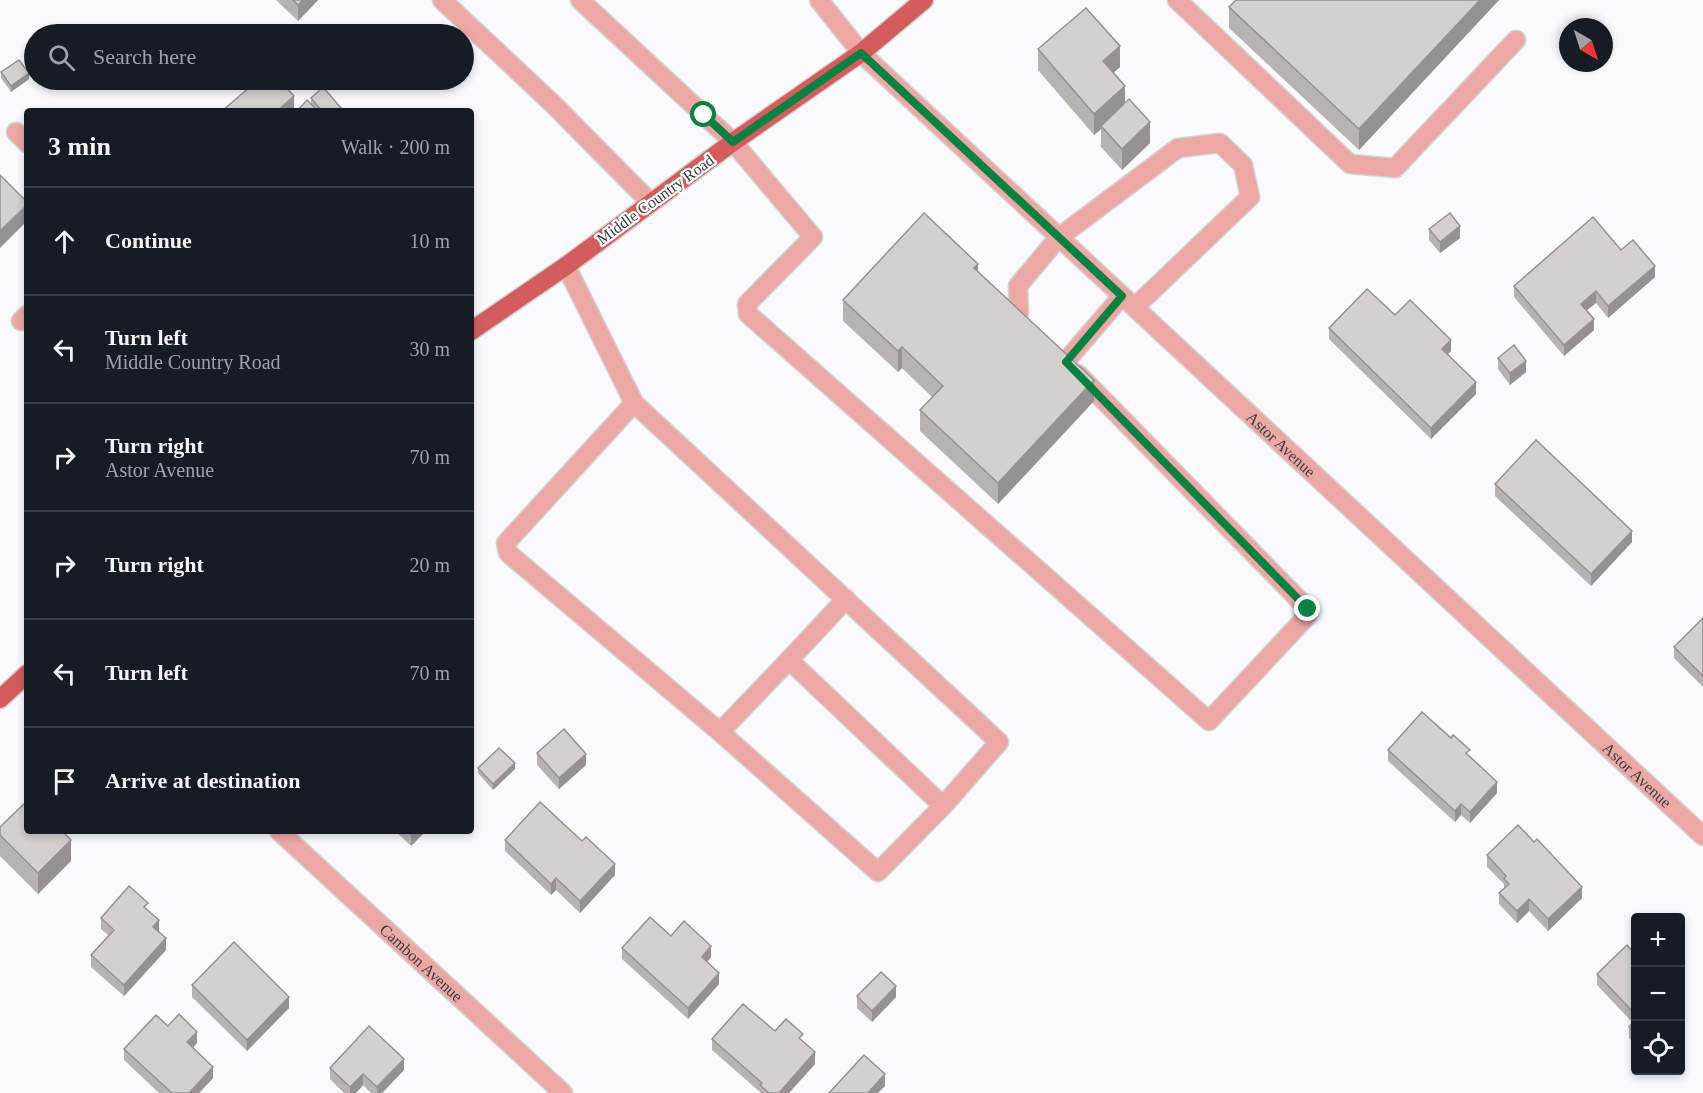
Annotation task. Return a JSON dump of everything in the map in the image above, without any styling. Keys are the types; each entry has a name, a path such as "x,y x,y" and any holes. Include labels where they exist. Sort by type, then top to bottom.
{"main road":[{"name":"Middle Country Road","path":"474,329 566,266 733,142 861,53 924,0"},
{"path":"0,699 24,677"}],"street":[{"path":"442,0 467,24"},
{"path":"580,0 733,142 813,237 747,304 748,314 1209,721 1308,615 1307,605 1060,355 1128,302 1250,197 1243,165 1220,143 1178,148 1058,238 1018,286 1019,313"},
{"name":"Astor Avenue","path":"819,0 861,53 1703,836"},
{"path":"1180,1 1350,164 1395,168 1516,40"},
{"path":"474,30 650,202"},
{"path":"566,266 634,403 999,742 943,806 878,872 720,732 508,554 506,543 634,403"},
{"path":"720,732 846,598"},
{"path":"789,660 943,806"},
{"name":"Cambon Avenue","path":"282,834 563,1093"}],"building":[{"path":"293,0 303,0 298,5"},
{"path":"1236,0 1480,0 1359,129 1229,7"},
{"path":"1086,8 1120,46 1103,61 1125,86 1094,114 1038,49"},
{"path":"19,60 24,66 24,77 11,86 1,72"},
{"path":"246,90 288,90 294,96 280,108 225,108"},
{"path":"320,90 326,90 341,108 319,108 311,98"},
{"path":"1129,99 1150,122 1122,149 1101,126"},
{"path":"307,100 315,108 300,108"},
{"path":"0,175 24,199 24,208 0,231"},
{"path":"924,213 978,264 974,268 1094,380 998,483 920,410 943,386 902,347 898,351 843,300"},
{"path":"1450,213 1460,226 1440,242 1429,229"},
{"path":"1593,217 1621,250 1633,240 1655,266 1608,306 1596,291 1581,304 1594,319 1564,345 1514,286"},
{"path":"1367,289 1395,315 1410,300 1451,340 1442,349 1476,382 1431,428 1329,328"},
{"path":"1514,345 1526,361 1510,373 1498,358"},
{"path":"1536,440 1632,531 1591,574 1495,484"},
{"path":"1703,618 1703,676 1674,647"},
{"path":"1422,712 1451,738 1453,735 1470,750 1466,753 1497,782 1470,812 1461,804 1455,811 1388,750"},
{"path":"564,729 586,754 559,778 537,753"},
{"path":"499,748 515,763 493,784 478,768"},
{"path":"540,802 582,841 586,837 615,864 580,901 556,878 551,884 505,840"},
{"path":"24,804 24,834 65,834 71,840 38,873 0,835 0,827"},
{"path":"1518,825 1534,842 1537,839 1582,887 1548,919 1529,899 1517,911 1499,893 1509,884 1504,879 1506,876 1487,855"},
{"path":"129,886 148,903 144,907 159,920 153,927 166,938 124,985 91,955 114,930 101,918"},
{"path":"650,917 671,936 684,921 711,946 702,957 719,973 688,1008 622,948"},
{"path":"234,942 289,997 247,1040 192,985"},
{"path":"1627,945 1631,950 1631,1010 1597,974"},
{"path":"881,972 896,986 872,1011 857,996"},
{"path":"743,1004 775,1031 786,1019 803,1034 799,1038 815,1052 779,1093 769,1093 760,1085 762,1083 712,1039"},
{"path":"179,1014 197,1032 187,1042 213,1067 189,1093 172,1093 124,1049 156,1015 168,1026"},
{"path":"369,1026 404,1059 377,1087 363,1074 350,1087 330,1068"},
{"path":"864,1055 885,1074 868,1093 829,1093"}],"route":[{"path":"704,115 733,142 861,53 1122,296 1066,362 1307,605 1308,609"}]}
